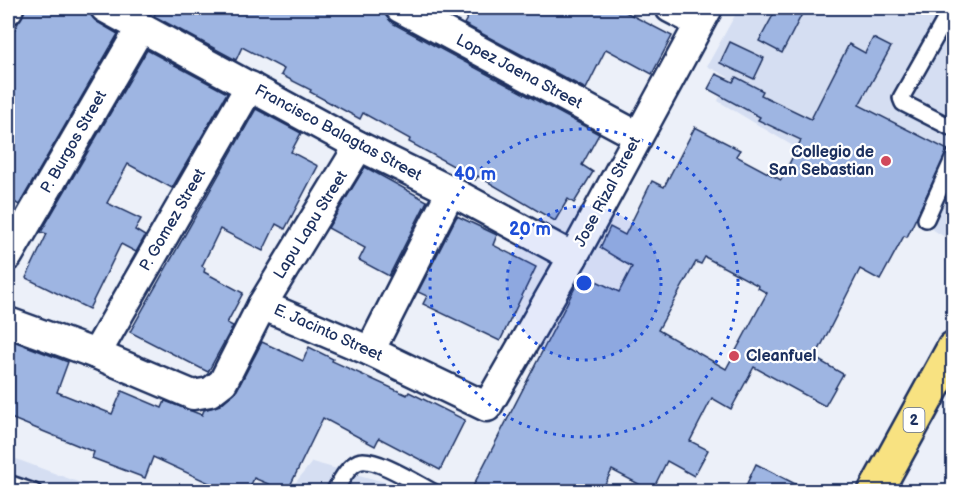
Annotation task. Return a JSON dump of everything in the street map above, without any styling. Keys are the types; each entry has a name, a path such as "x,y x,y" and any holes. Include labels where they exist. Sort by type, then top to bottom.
{"highway":[{"name":"2","path":"875,492 952,356"}],"street":[{"name":"Francisco Balagtas Street","path":"105,8 359,146 451,191 573,257"},
{"name":"Lopez Jaena Street","path":"400,8 638,136"},
{"path":"670,8 704,15"},
{"name":"Jose Rizal Street","path":"487,407 573,257 704,15"},
{"name":"P. Burgos Street","path":"8,256 141,27"},
{"name":"P. Gomez Street","path":"96,354 250,87"},
{"name":"Lapu Lapu Street","path":"262,305 359,146"},
{"path":"370,351 451,191"},
{"name":"E. Jacinto Street","path":"8,322 96,354 193,395 210,392 223,382 262,305 370,351 487,407"}],"lane":[{"path":"954,14 945,20 901,98 903,103 954,129"},
{"path":"927,219 954,157"},
{"path":"334,492 352,466 360,460 372,460 433,492"},
{"path":"8,483 34,492"}],"shaded area":[{"name":"Collegio de San Sebastian","path":"739,8 953,8 954,222 945,237 718,101 728,77 707,66"},
{"path":"8,456 102,491 8,491"},
{"path":"312,462 417,491 288,492"}],"building":[{"path":"26,8 87,8 97,22 118,34 19,205 8,198 8,42"},
{"path":"158,8 384,8 386,16 392,23 599,134 582,165 593,172 574,203 568,199 555,221 478,176 475,180 458,171 459,169 409,142 410,139 363,113 360,119 310,92 311,90 281,75 284,69 242,47 236,60 154,16"},
{"path":"473,8 618,8 672,36 652,74 606,49 586,89 464,24"},
{"path":"777,8 805,8 782,53 759,41"},
{"path":"873,38 891,47 859,105 948,150 907,237 904,236 880,280 860,269 815,358 843,374 825,406 754,367 731,409 712,398 690,441 708,450 694,476 667,461 652,491 612,470 601,492 470,492 582,274 619,292 632,267 600,248 610,227 625,235 652,181 664,187 695,127 740,150 736,156 781,180 801,140 758,120 760,117 708,89 716,74 733,82 736,77 763,91 761,95 811,119 849,44 865,53","holes":["705,257 759,286 758,288 767,293 726,369 658,330 696,262 701,264"]},
{"path":"730,42 764,58 754,79 720,63"},
{"path":"147,50 227,93 172,188 128,164 107,203 141,219 135,230 145,236 136,252 121,244 89,309 26,278 47,234 41,232"},
{"path":"256,109 301,133 291,152 318,166 285,229 276,224 263,251 220,229 202,266 205,268 204,272 243,293 227,323 233,326 208,372 130,332"},
{"path":"365,167 427,201 389,276 359,260 365,248 328,228"},
{"path":"457,216 497,235 493,245 536,267 500,341 423,304 427,296 418,292"},
{"path":"8,339 68,362 57,392 112,414 122,391 162,408 165,401 202,415 204,410 220,405 237,390 262,342 303,361 309,347 333,359 332,361 407,395 409,392 465,420 440,470 379,438 375,446 323,418 287,492 254,478 248,492 213,492 216,486 153,457 145,478 92,458 94,452 8,417"},
{"path":"756,464 811,492 743,492"}],"place":[{"name":"Collegio de San Sebastian","path":"886,161"},
{"name":"Cleanfuel","path":"734,356"}]}
